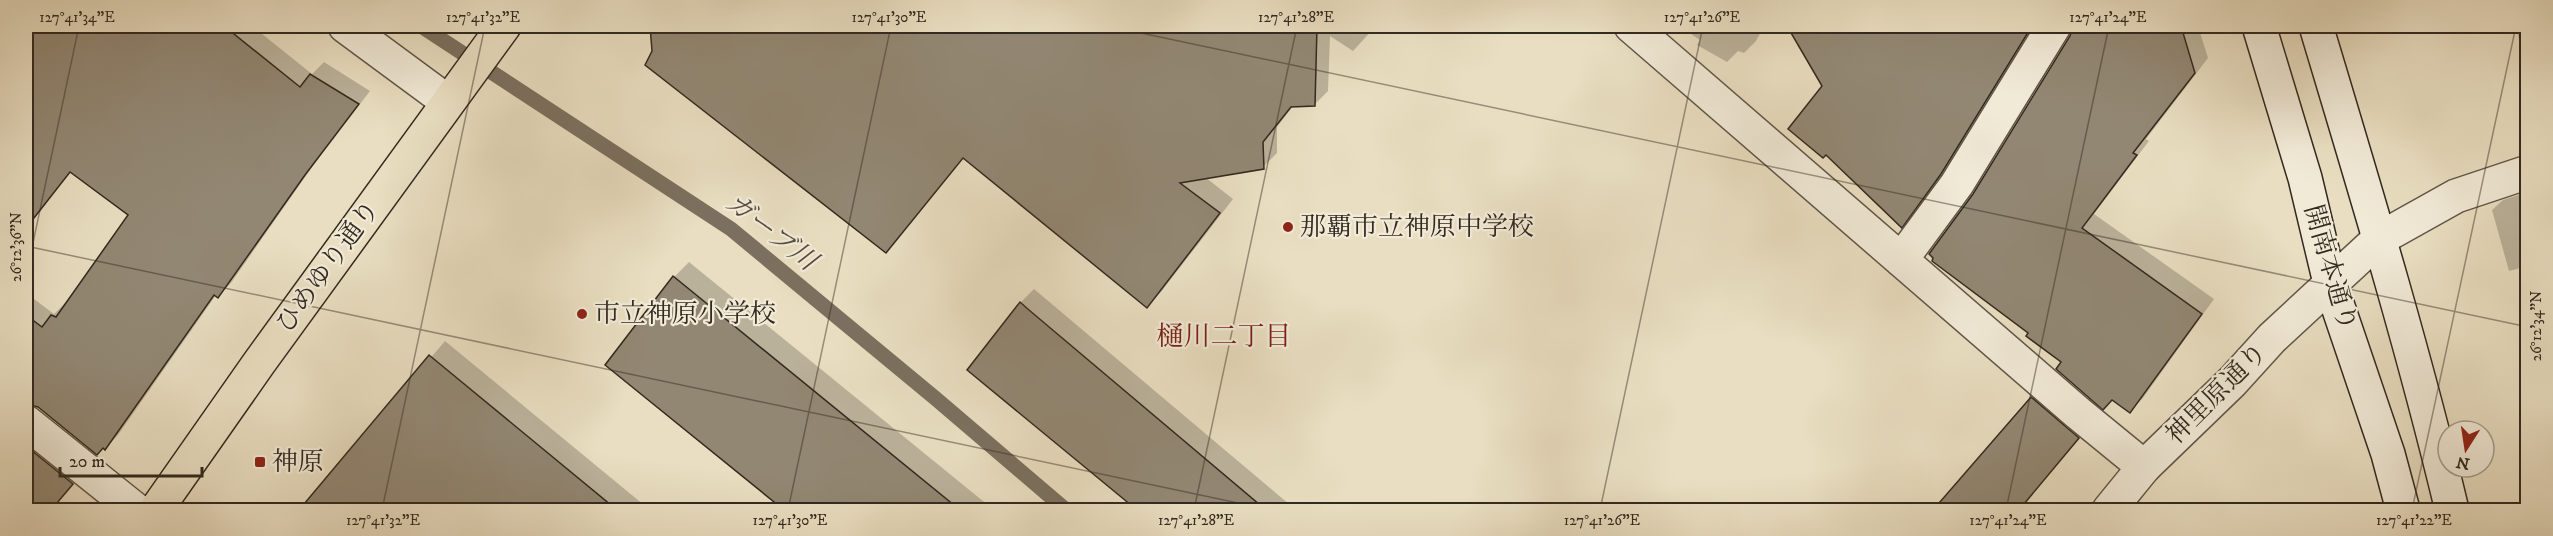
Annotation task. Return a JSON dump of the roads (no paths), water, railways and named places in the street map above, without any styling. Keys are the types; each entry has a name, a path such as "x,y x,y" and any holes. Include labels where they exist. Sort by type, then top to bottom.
{"highway":[{"name":"ひめゆり通り","path":"156,510 259,363 500,30"}],"street":[{"path":"345,26 455,93"},
{"path":"1631,26 2078,413 2144,467"},
{"path":"1901,260 1957,184 2054,26"},
{"name":"開南本通り","path":"2259,26 2305,177 2330,283 2384,443 2403,510"},
{"path":"2316,26 2379,239 2452,510"},
{"name":"神里原通り","path":"2109,510 2144,467 2330,283 2379,239 2456,196 2528,172"},
{"path":"26,422 136,510"}],"waterway":[{"name":"ガーブ川","path":"421,26 731,229 1066,510"}],"place":[{"name":"那覇市立神原中学校","path":"1288,227"},
{"name":"市立神原小学校","path":"582,314"},
{"name":"神原","path":"260,462"}],"district":[{"name":"樋川二丁目","path":"1224,337"}]}
